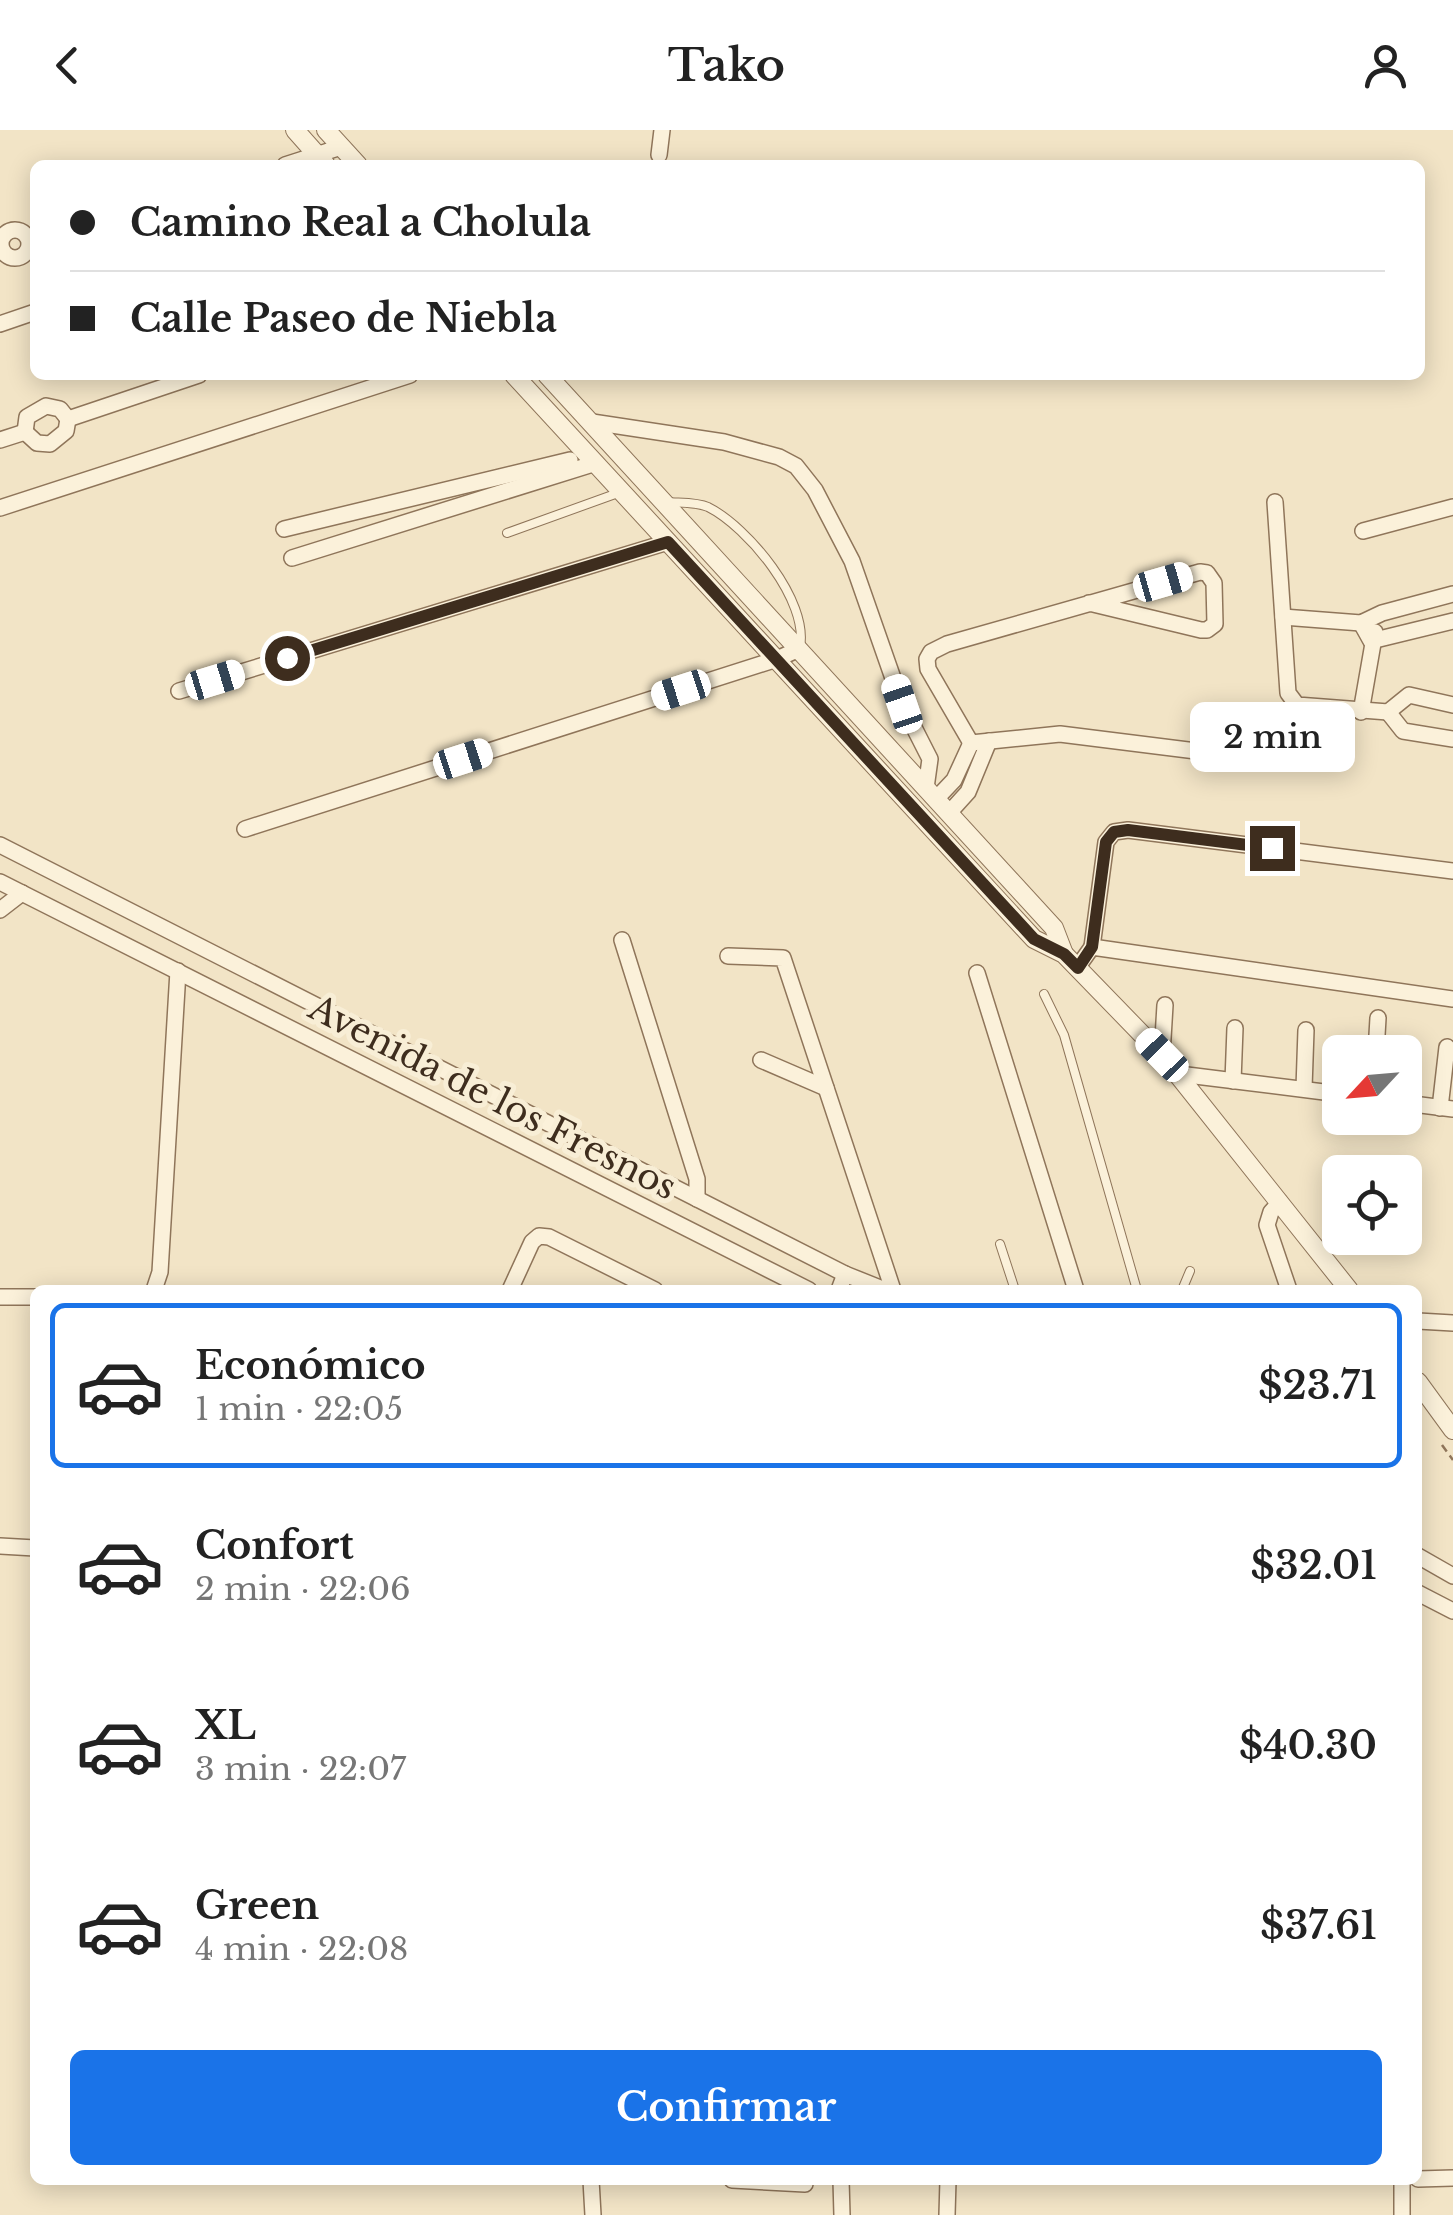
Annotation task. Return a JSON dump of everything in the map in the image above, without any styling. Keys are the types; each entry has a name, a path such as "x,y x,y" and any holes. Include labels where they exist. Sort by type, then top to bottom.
{"street":[{"path":"294,130 321,160 342,147"},
{"path":"326,130 354,160"},
{"path":"659,155 662,130"},
{"path":"1,238 3,253 9,258 30,252"},
{"path":"0,324 30,314"},
{"path":"68,419 184,380"},
{"path":"0,508 395,380"},
{"path":"521,380 1034,939 1071,961 1162,1055 1344,1285"},
{"path":"552,380 1054,928 1071,961"},
{"path":"46,406 60,409 68,419 66,431 50,444 37,443 25,432 27,417 46,406"},
{"path":"592,422 724,442 796,466 815,490 852,561 902,704 930,759 937,800"},
{"path":"0,440 25,432"},
{"path":"284,529 592,459"},
{"path":"292,558 592,459"},
{"path":"1275,502 1288,694 1297,705 1388,712 1409,696 1453,705"},
{"path":"1363,531 1453,507"},
{"path":"179,691 668,542"},
{"path":"970,743 928,669 931,652 948,644 1089,603 1200,572 1207,573 1214,583 1215,624 1201,630 1089,603"},
{"path":"1283,618 1362,623 1382,612 1453,594"},
{"path":"1360,712 1371,641 1382,612"},
{"path":"1371,641 1453,621"},
{"path":"1362,623 1371,641"},
{"path":"246,829 777,660 799,649"},
{"path":"1388,712 1403,731 1453,739"},
{"path":"970,743 1060,734 1220,754"},
{"path":"937,800 968,792 989,740"},
{"path":"937,800 954,780 970,743"},
{"path":"1092,947 1106,842 1114,832 1128,830 1453,870"},
{"path":"0,845 873,1285"},
{"name":"Avenida de los Fresnos","path":"0,882 798,1285"},
{"path":"0,910 22,894"},
{"path":"622,940 698,1179 698,1199"},
{"path":"1071,961 1092,947 1453,999"},
{"path":"728,956 783,958 890,1285"},
{"path":"156,1285 160,1272 178,971"},
{"path":"977,973 1074,1285"},
{"path":"1162,1055 1165,1005"},
{"path":"1377,1035 1378,1018"},
{"path":"1233,1081 1235,1028"},
{"path":"1304,1088 1306,1030"},
{"path":"1446,1108 1447,1048"},
{"path":"762,1060 826,1088"},
{"path":"1179,1074 1322,1091"},
{"path":"1280,1202 1270,1212 1267,1224 1287,1285"},
{"path":"512,1285 532,1242 540,1236 632,1285"},
{"path":"841,1285 846,1274"},
{"path":"0,1297 30,1297"},
{"path":"1422,1321 1453,1323"},
{"path":"1422,1387 1453,1430"},
{"path":"0,1546 30,1548"},
{"path":"1422,1558 1453,1576"},
{"path":"1422,1595 1453,1611"},
{"path":"1422,2178 1453,2178"},
{"path":"591,2185 593,2215"},
{"path":"841,2185 842,2215"},
{"path":"947,2215 948,2185"},
{"path":"1402,2185 1402,2215"}],"lane":[{"path":"507,532 622,492"},
{"path":"664,501 706,506 758,548 794,603 802,631 799,649"},
{"path":"1044,994 1064,1035 1136,1285"},
{"path":"1000,1244 1013,1285"},
{"path":"1184,1285 1190,1272"}],"route":[{"path":"287,658 668,542 1034,939 1064,954 1078,968 1092,947 1106,842 1114,832 1128,830 1272,848"}]}
